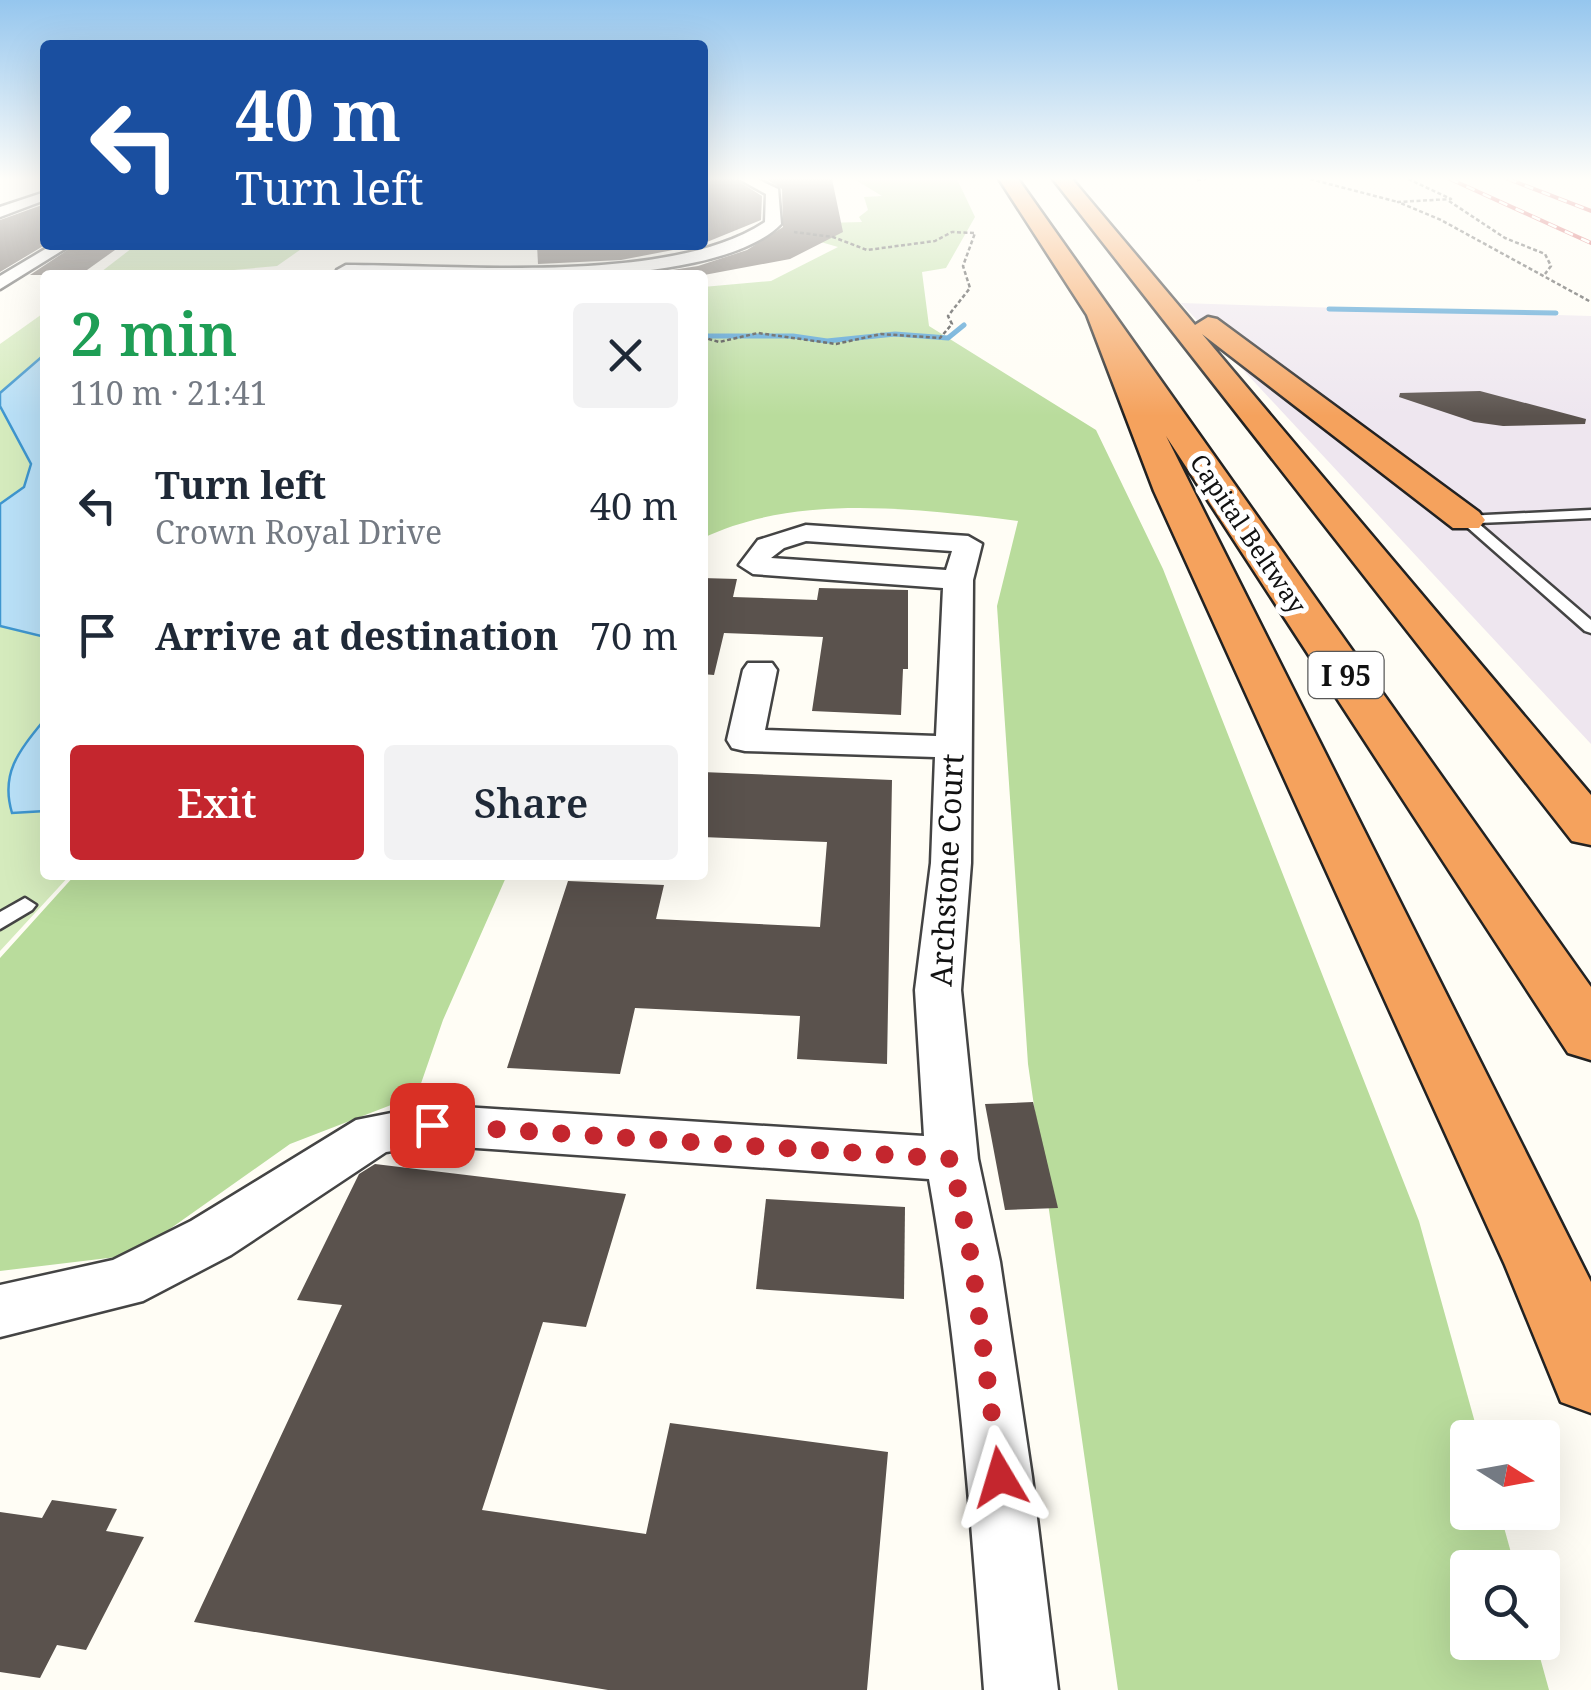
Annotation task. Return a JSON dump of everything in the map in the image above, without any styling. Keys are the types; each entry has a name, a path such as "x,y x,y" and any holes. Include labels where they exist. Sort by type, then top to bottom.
{"highway":[{"name":"Capital Beltway","path":"1062,258 1591,1036"},
{"path":"1124,258 1591,829"},
{"path":"1129,258 1310,405 1466,520"},
{"path":"1100,314 1172,491 1536,1247 1591,1374"}],"street":[{"path":"0,284 42,258"},
{"path":"346,270 643,264 679,258"},
{"name":"Archstone Court","path":"958,580 753,565 760,550 779,538 806,533 968,544 958,580 950,863 938,990 952,1159 972,1262 998,1459 1021,1690"},
{"path":"760,670 745,740 954,747"},
{"path":"0,1311 124,1283 211,1238 374,1134 432,1125 952,1159"}],"lane":[{"path":"1466,520 1591,514"},
{"path":"1466,520 1591,628"},
{"path":"0,922 25,905"}],"path":[{"path":"708,339 719,342 758,333 836,344 881,334 940,338 952,324 948,316 970,288 963,266 966,258"},
{"path":"1513,258 1591,302"},
{"path":"1546,274 1551,266 1547,258"}],"shaded area":[{"path":"1181,303 1591,316 1591,744"}],"green space":[{"path":"119,258 289,258 277,266 233,270 104,270"},
{"path":"817,258 952,258 946,268 922,272 929,326 1096,430 1163,569 1419,1221 1474,1420 1450,1420 1450,1530 1505,1530 1510,1550 1450,1550 1450,1660 1541,1660 1549,1690 1118,1690 1028,1064 997,606 1018,521 858,508 778,515 708,536 708,287 771,281"},
{"path":"40,316 40,880 65,880 0,951 0,344"},
{"path":"70,880 505,880 443,1020 417,1095 290,1144 133,1255 0,1271 0,958"}],"water":[{"path":"40,358 40,636 0,626 0,504 24,487 31,464 0,406 0,393"},
{"path":"40,726 40,811 12,813 8,786 20,752"}],"building":[{"path":"0,258 24,258 0,272"},
{"path":"56,258 104,258 87,270 40,270 40,275 30,275"},
{"path":"538,258 632,258 621,260 538,264"},
{"path":"723,258 792,258 708,274 708,270 672,270"},
{"path":"1480,391 1586,419 1585,424 1503,426 1474,422 1399,397 1400,393"},
{"path":"708,578 737,579 733,597 817,600 819,588 908,590 908,669 903,669 901,715 812,711 823,637 724,633 714,675 708,674"},
{"path":"708,772 892,780 887,1064 797,1059 800,1016 635,1008 620,1074 507,1068 568,881 664,885 656,919 820,927 827,842 708,837"},
{"path":"1033,1102 1058,1208 1005,1210 985,1104"},
{"path":"375,1164 626,1194 586,1327 543,1322 482,1510 646,1534 670,1423 888,1452 867,1690 608,1690 194,1622 342,1305 297,1300 359,1174"},
{"path":"766,1199 905,1207 904,1299 756,1289"},
{"path":"52,1500 117,1509 106,1531 144,1537 86,1650 57,1645 40,1678 0,1672 0,1512 42,1518"}],"waterway":[{"path":"1329,309 1556,313"},
{"path":"708,336 793,336 827,341 895,334 948,338 964,325"}],"route":[{"path":"432,1125 952,1159 972,1262 1000,1477"}]}
